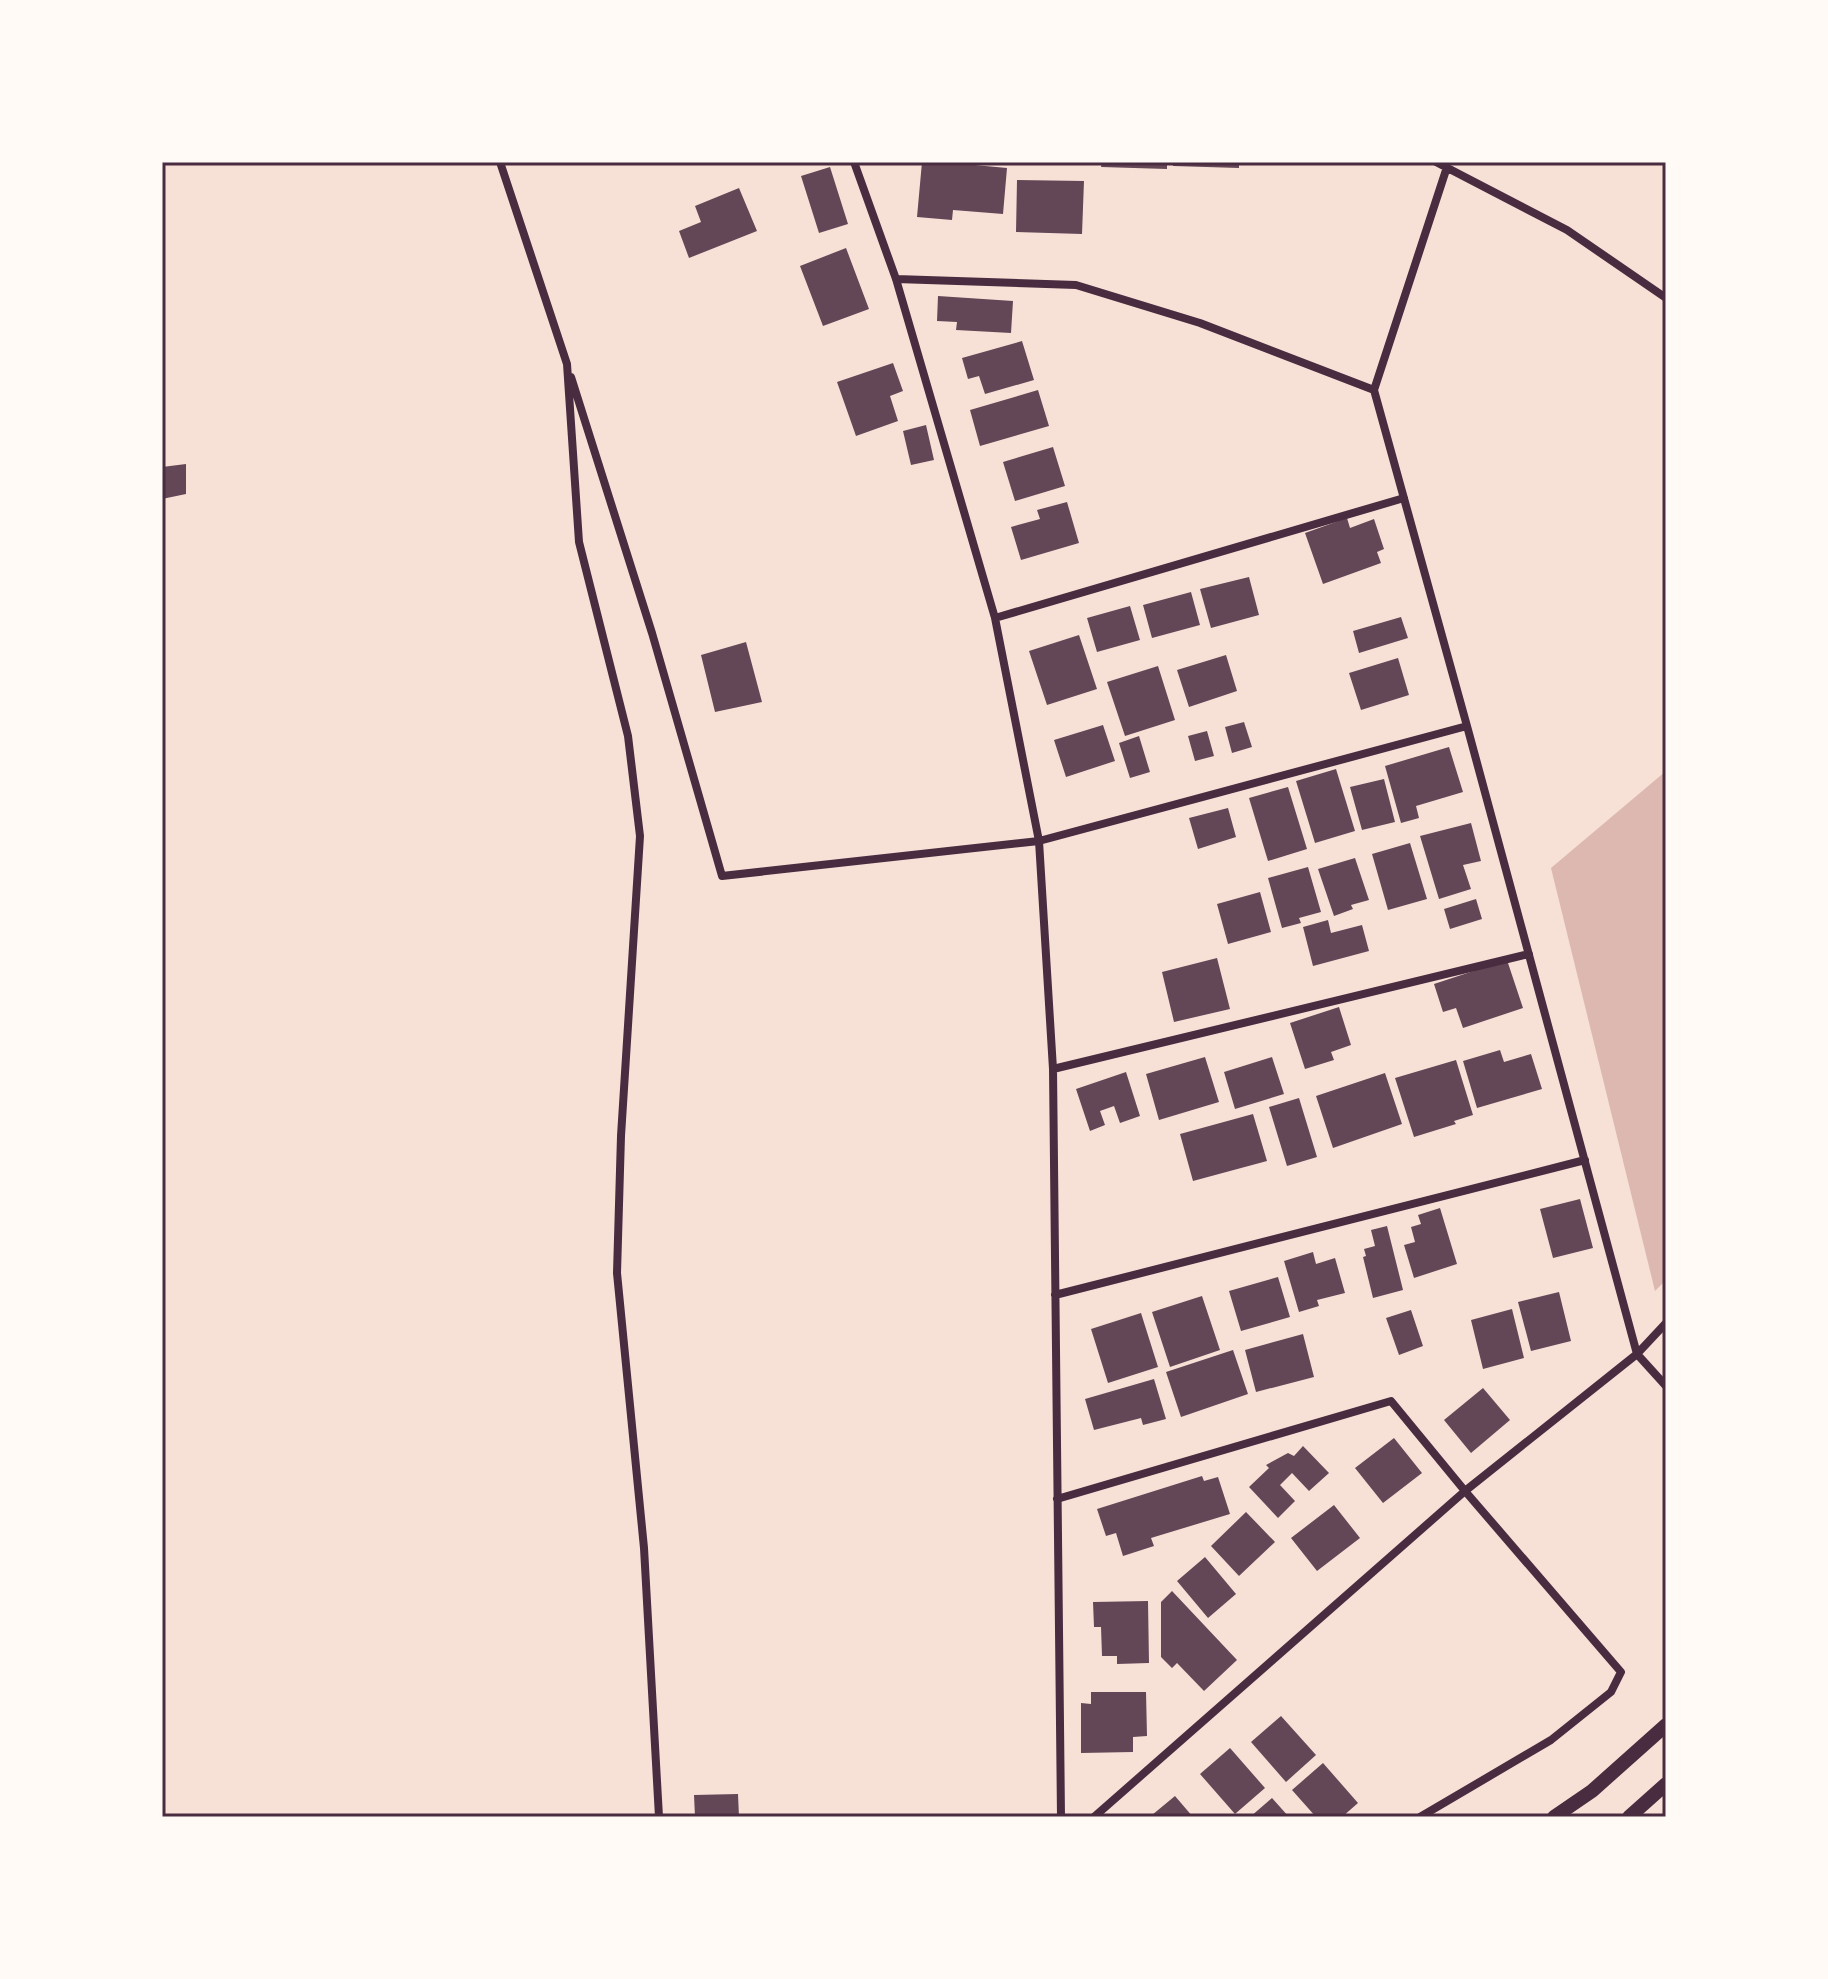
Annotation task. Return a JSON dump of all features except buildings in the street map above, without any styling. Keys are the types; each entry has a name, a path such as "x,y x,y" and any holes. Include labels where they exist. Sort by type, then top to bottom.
{"street":[{"path":"500,162 652,633 722,876 1039,841 1467,726"},
{"path":"854,162 896,279 995,618 1039,841 1053,1069 1061,1817"},
{"path":"1436,162 1567,230 1666,298"},
{"path":"1447,167 1374,390 1637,1354 1666,1386"},
{"path":"896,279 1076,285 1200,323 1374,390"},
{"path":"567,364 579,542 628,736 640,836 621,1136 617,1273 644,1548 659,1817"},
{"path":"995,618 1404,498"},
{"path":"1053,1069 1529,954"},
{"path":"1055,1295 1585,1160"},
{"path":"1094,1817 1465,1491 1637,1354 1666,1323"},
{"path":"1057,1499 1391,1401 1621,1672 1611,1692 1551,1740 1420,1817"},
{"path":"1554,1817 1592,1791 1666,1725"},
{"path":"1629,1817 1666,1784"}],"shaded area":[{"path":"1666,771 1666,1280 1655,1291 1551,868"}]}
